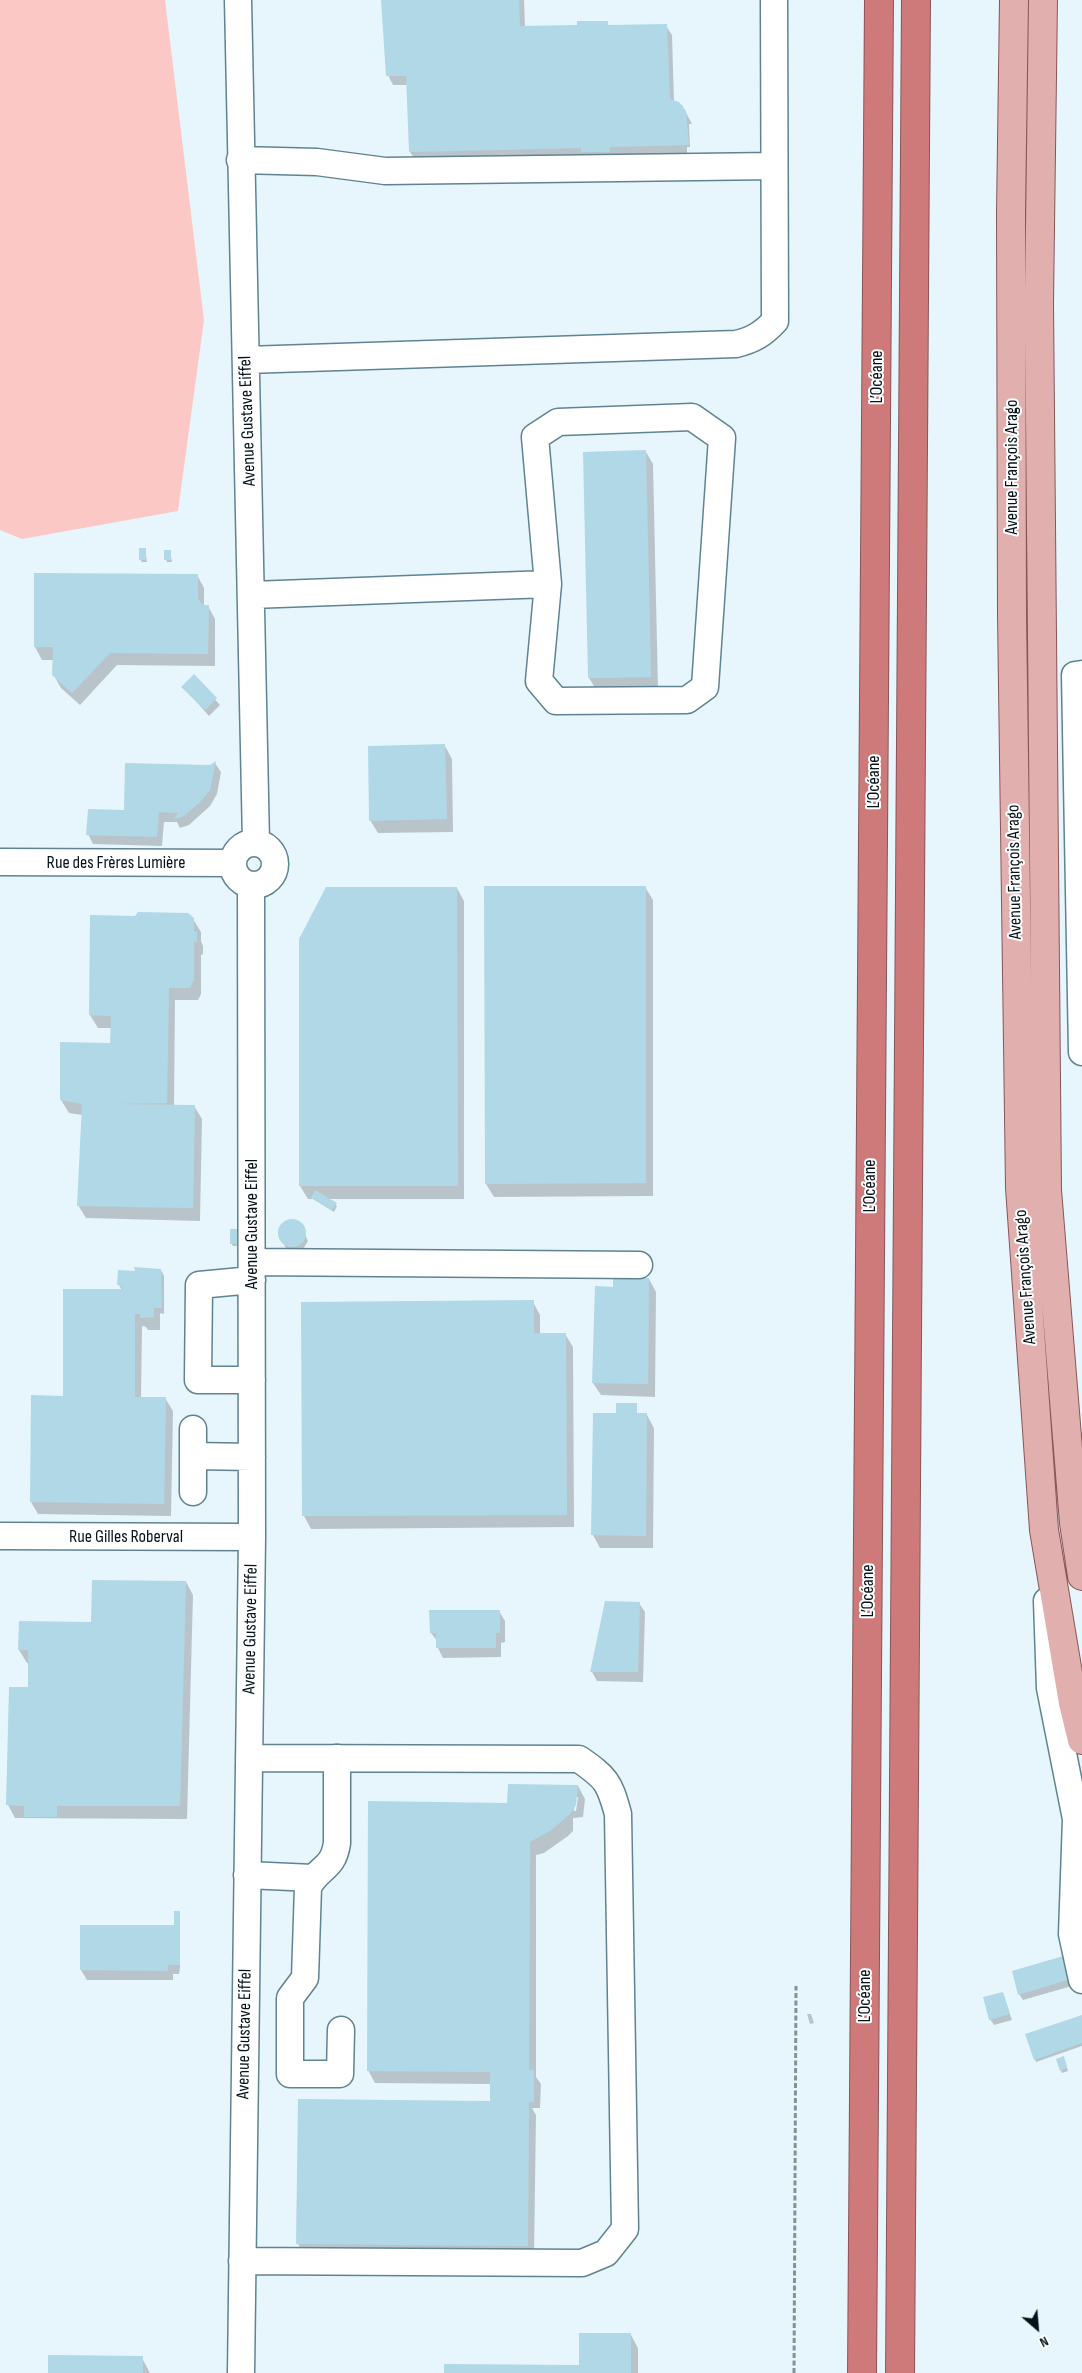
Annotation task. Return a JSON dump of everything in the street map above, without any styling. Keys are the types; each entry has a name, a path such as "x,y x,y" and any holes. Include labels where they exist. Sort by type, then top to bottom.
{"highway":[{"name":"L’Océane","path":"862,2373 880,0"},
{"name":"L’Océane","path":"900,2373 916,0"}],"main road":[{"name":"Avenue François Arago","path":"1014,0 1011,213 1012,615 1020,1188 1044,1530 1073,1703 1082,1740"},
{"name":"Avenue François Arago","path":"1043,0 1039,314 1047,1190 1073,1513 1082,1576"}],"street":[{"name":"Avenue Gustave Eiffel","path":"238,0 256,842"},
{"path":"246,360 736,344 764,333 775,321 774,0"},
{"path":"240,160 316,162 385,171 774,166"},
{"path":"692,417 722,438 705,687 687,700 556,701 539,681 548,584 535,437 558,422 692,417"},
{"path":"252,595 548,584"},
{"path":"1082,674 1075,675 1082,1052"},
{"path":"256,842 266,846 273,854 275,865 272,876 264,882 251,885 242,881 235,873 233,863 236,854 245,845 256,842"},
{"name":"Rue des Frères Lumière","path":"0,862 233,863"},
{"name":"Avenue Gustave Eiffel","path":"241,2373 252,1537 251,885"},
{"path":"252,1380 198,1380 199,1285 252,1271 639,1265"},
{"path":"193,1492 194,1429"},
{"path":"193,1456 252,1457"},
{"path":"1044,1530 1050,1688 1076,1819 1072,1934 1082,1980"},
{"name":"Rue Gilles Roberval","path":"0,1536 252,1537"},
{"path":"242,2261 582,2263 606,2253 625,2228 618,1814 611,1789 602,1775 579,1759 249,1758"},
{"path":"338,1758 337,1843 335,1856 330,1864 313,1878 308,1887 305,1978 290,1998 290,2074 340,2074 341,2030"},
{"path":"248,1875 313,1878"}],"path":[{"path":"794,2373 796,1986"}],"shaded area":[{"path":"0,0 165,0 204,320 178,511 22,539 0,530"}],"building":[{"path":"381,0 519,0 520,26 577,25 577,21 608,21 608,25 667,24 670,99 679,102 686,111 689,145 610,147 610,152 581,152 581,148 409,152 406,76 386,76"},
{"path":"646,450 651,677 588,678 583,452"},
{"path":"139,548 146,548 146,560 139,560"},
{"path":"164,550 171,550 171,560 164,560"},
{"path":"34,573 198,574 198,599 203,605 209,605 208,654 110,653 72,693 52,675 53,647 34,647"},
{"path":"194,674 217,698 205,710 181,687"},
{"path":"445,744 447,819 369,821 368,746"},
{"path":"216,761 210,790 200,802 184,816 174,819 178,813 159,812 157,837 86,835 88,809 124,810 125,763 210,765"},
{"path":"484,886 646,886 646,1183 485,1184"},
{"path":"326,887 457,887 458,1186 299,1186 299,939"},
{"path":"138,912 188,913 194,918 194,931 197,932 197,942 194,942 194,980 190,988 169,988 167,1103 110,1104 195,1105 193,1208 77,1206 82,1104 60,1100 60,1042 110,1043 111,1016 89,1015 90,915 135,916"},
{"path":"315,1190 337,1203 332,1210 311,1198"},
{"path":"292,1219 302,1223 306,1233 302,1243 292,1247 282,1243 278,1233 282,1223"},
{"path":"230,1229 237,1229 237,1243 230,1244"},
{"path":"134,1267 161,1269 162,1308 154,1308 154,1317 140,1318 140,1314 135,1314 135,1397 166,1397 164,1504 30,1502 31,1395 63,1396 63,1289 122,1289 122,1286 117,1285 118,1270 135,1271"},
{"path":"613,1278 649,1278 648,1384 592,1383 595,1286 613,1287"},
{"path":"534,1300 534,1333 566,1333 567,1515 302,1516 301,1302"},
{"path":"616,1403 637,1403 637,1413 647,1413 646,1536 591,1535 593,1413 616,1413"},
{"path":"92,1580 186,1581 180,1806 57,1806 57,1817 24,1817 24,1806 6,1805 9,1687 28,1687 28,1650 18,1650 19,1621 91,1622"},
{"path":"605,1601 640,1602 638,1672 590,1672"},
{"path":"429,1610 500,1610 500,1633 496,1633 496,1648 436,1648 436,1633 430,1633"},
{"path":"508,1784 578,1785 576,1805 570,1814 550,1831 530,1842 529,2070 534,2070 534,2102 529,2102 528,2246 296,2244 298,2099 490,2101 490,2072 367,2071 368,1801 507,1803"},
{"path":"174,1911 180,1911 180,1965 168,1965 168,1971 80,1970 80,1925 174,1925"},
{"path":"1070,1954 1077,1977 1018,1995 1012,1971"},
{"path":"1003,1992 1010,2014 989,2020 983,1997"},
{"path":"1082,2015 1082,2043 1034,2060 1025,2034"},
{"path":"1064,2056 1067,2068 1060,2071 1056,2059"},
{"path":"579,2333 631,2333 631,2373 444,2373 444,2364 579,2365"},
{"path":"48,2355 143,2356 143,2373 48,2373"}]}
